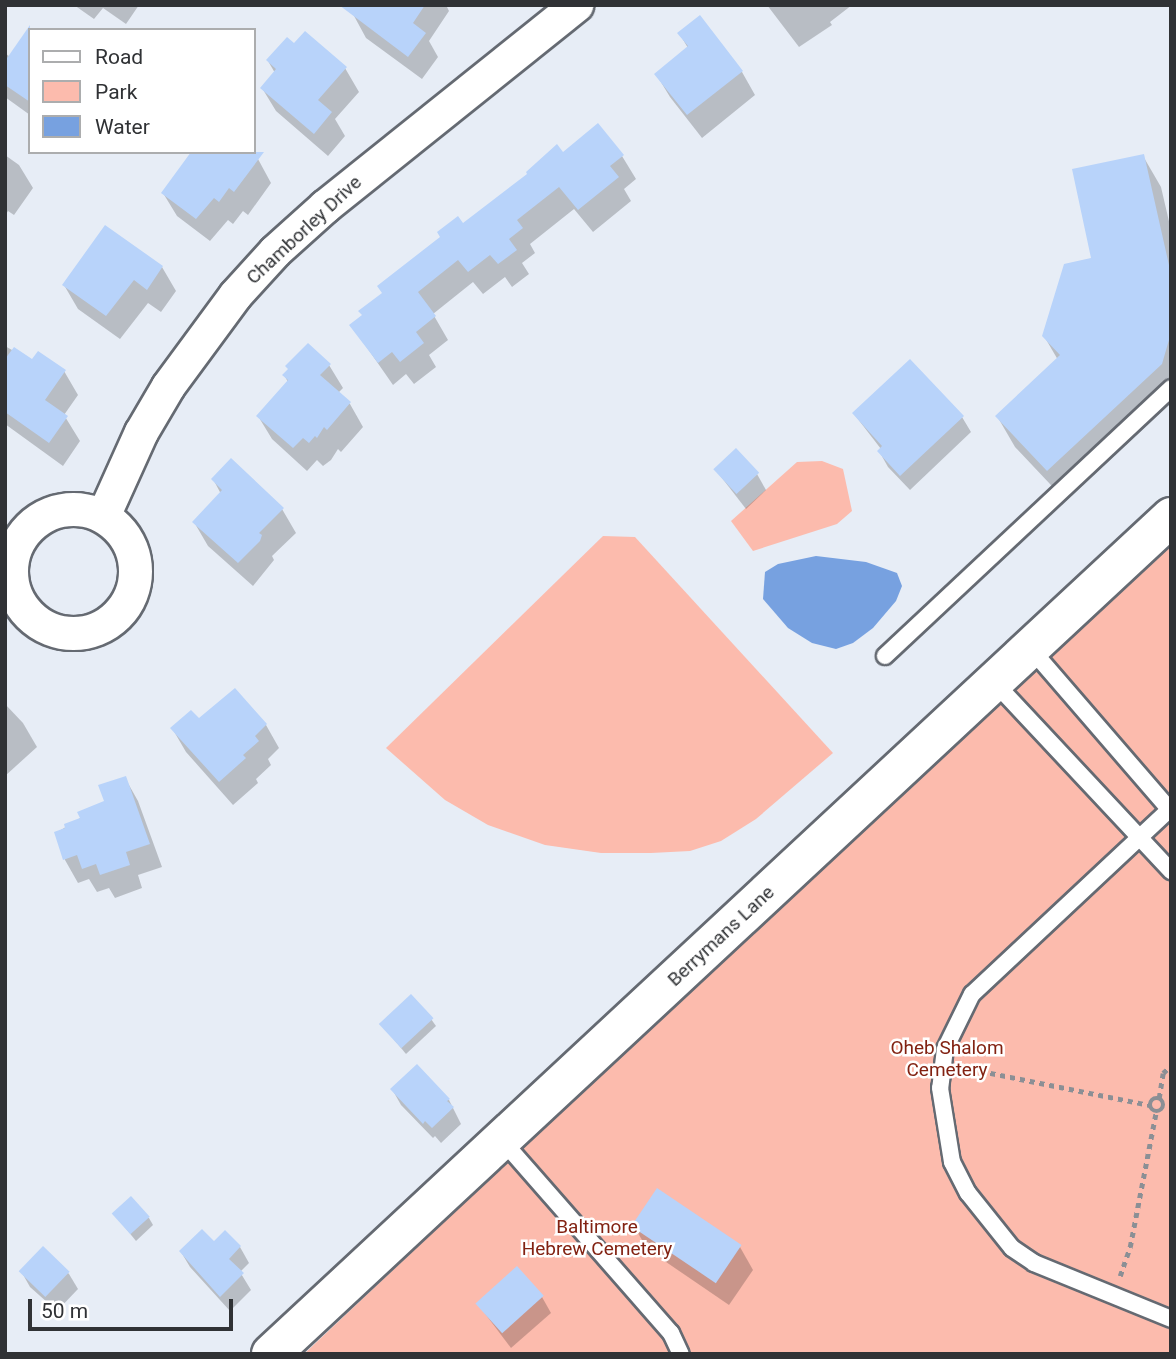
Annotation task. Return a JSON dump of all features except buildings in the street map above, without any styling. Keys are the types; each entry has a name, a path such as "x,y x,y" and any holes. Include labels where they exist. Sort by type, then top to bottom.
{"street":[{"name":"Chamborley Drive","path":"103,516 141,432 168,386 235,295 275,251 325,206 576,5"},
{"path":"62,509 81,509 103,516 123,533 134,555 136,571 132,594 111,622 94,630 58,632 41,625 27,615 16,598 10,576 13,530 62,509"},
{"name":"Berrymans Lane","path":"271,1354 1171,517"}],"lane":[{"path":"885,656 1171,388"},
{"path":"1031,649 1170,809 972,994 945,1049 940,1088 952,1162 988,1223 1012,1248 1034,1263 1171,1319"},
{"path":"995,683 1171,871"},
{"path":"501,1139 671,1332 681,1354"}],"path":[{"path":"943,1063 1150,1105 1156,1112"},
{"path":"1159,1098 1163,1073 1171,1066"},
{"path":"1150,1105 1154,1098 1159,1098"},
{"path":"1156,1112 1168,1107 1159,1098"},
{"path":"1113,1297 1130,1247 1156,1112"}],"green space":[{"path":"822,461 843,469 852,511 837,524 753,551 731,521 797,462"},
{"path":"603,536 635,537 833,753 756,819 721,841 690,851 651,853 601,853 545,845 488,825 445,800 386,748"},
{"name":"Oheb Shalom Cemetery","path":"1171,545 1171,1354 304,1354 586,1088"}],"water":[{"path":"816,556 866,562 897,573 902,586 896,601 873,628 853,643 836,649 812,643 788,628 763,599 765,572 778,564"}],"park label":[{"name":"Baltimore Hebrew Cemetery","path":"597,1238"}]}
